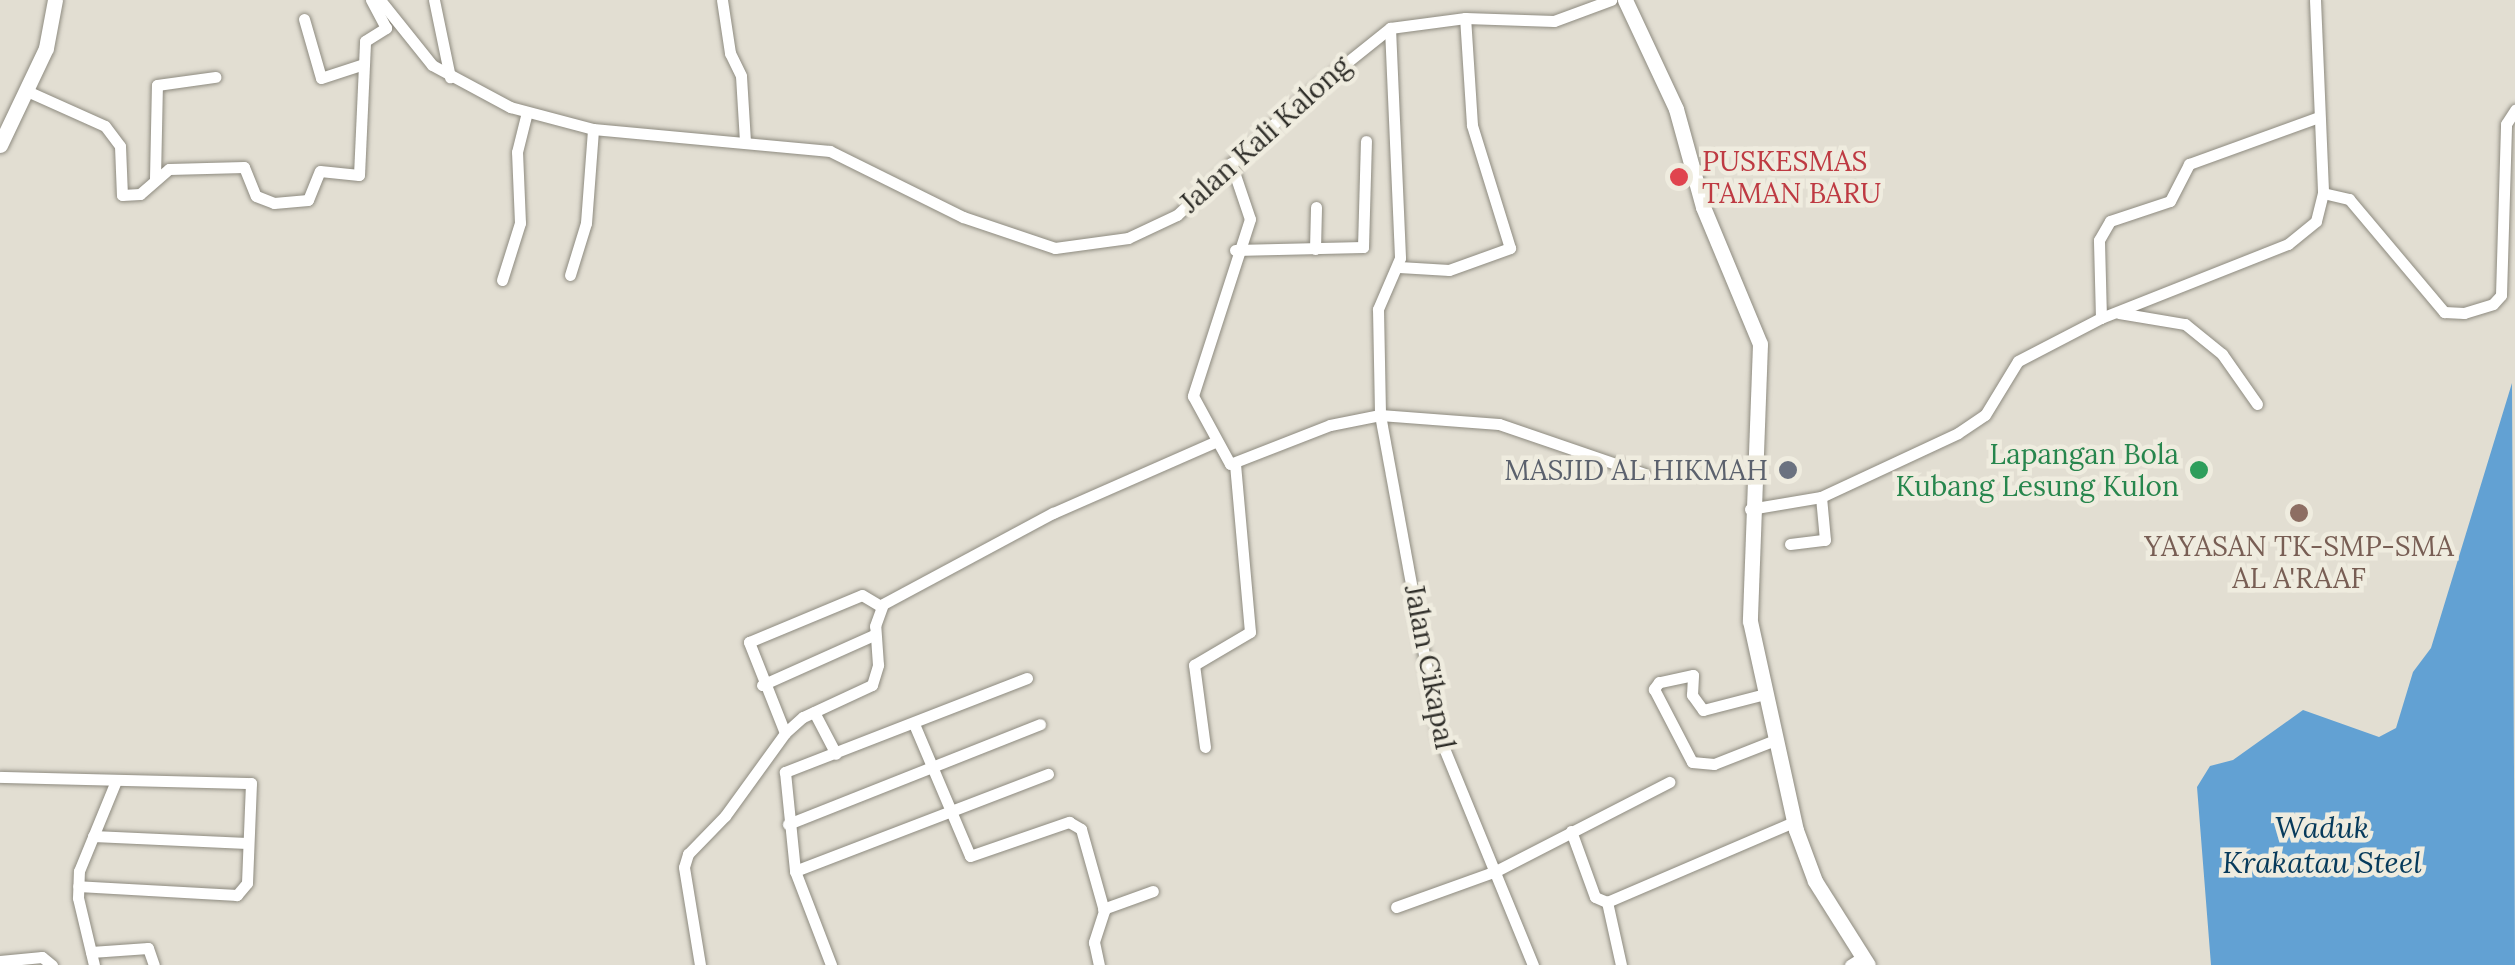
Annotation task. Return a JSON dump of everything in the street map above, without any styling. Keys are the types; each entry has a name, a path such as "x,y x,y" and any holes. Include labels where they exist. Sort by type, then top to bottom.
{"street":[{"path":"0,145 7,118 27,91 46,48 55,0"},
{"path":"27,91 105,126 120,146 122,195 132,198 168,169 244,167 256,196 286,204 311,198 320,171 358,178 364,41 386,28 371,0"},
{"name":"Jalan Kali Kalong","path":"380,0 417,52 450,76 526,112 593,129 830,150 963,217 1056,248 1128,238 1178,216 1231,163 1390,28"},
{"path":"434,0 450,76"},
{"path":"722,0 730,52 741,76 745,142"},
{"path":"1465,18 1472,125 1510,248 1450,270 1400,267 1390,28 1465,18 1554,21 1610,0"},
{"path":"1625,0 1676,109 1703,207 1760,344 1748,610 1794,822 1815,881 1860,962"},
{"path":"1750,508 1821,497 1978,421 2018,361 2100,318 2288,244 2316,221 2323,193 2315,0"},
{"path":"304,19 320,78 364,64"},
{"path":"155,178 155,88 215,77"},
{"path":"2323,193 2349,199 2444,312 2493,304 2501,294 2506,124 2515,110"},
{"path":"502,280 520,222 517,152 526,112"},
{"path":"2100,318 2098,254 2110,221 2170,201 2189,164 2319,116"},
{"path":"570,275 586,224 593,129"},
{"path":"1236,250 1364,246 1366,141"},
{"path":"1205,747 1194,665 1250,632 1234,465 1215,442 1193,396 1250,209 1231,163"},
{"path":"1315,249 1316,207"},
{"name":"Jalan Cikapal","path":"1400,267 1378,309 1380,415 1439,736 1534,965"},
{"path":"2100,318 2127,312 2185,324 2222,354 2257,404"},
{"path":"1234,465 1330,426 1380,415 1500,424 1646,474"},
{"path":"880,606 1053,513 1215,442"},
{"path":"1790,544 1824,540 1821,497"},
{"path":"781,738 750,641 862,596 880,606"},
{"path":"700,965 684,868 688,854 725,816 781,738 814,712 872,684 878,664 874,635 880,606"},
{"path":"762,685 874,635"},
{"path":"1765,694 1703,710 1691,692 1693,676 1658,682 1654,688 1692,762 1714,764 1775,740"},
{"path":"831,965 795,871 782,776 1026,678"},
{"path":"814,712 836,754"},
{"path":"914,724 970,856 1075,823 1104,909 1094,942 1099,965"},
{"path":"788,824 1040,724"},
{"path":"795,871 1048,774"},
{"path":"0,777 249,782 247,883 237,894 78,886"},
{"path":"116,781 78,886 93,958 148,948 154,965"},
{"path":"1396,908 1496,872 1669,782"},
{"path":"1572,831 1595,896 1607,902 1794,822"},
{"path":"93,836 247,843"},
{"path":"1104,909 1154,891"},
{"path":"1607,902 1621,965"},
{"path":"0,961 42,957 52,965"}],"water":[{"name":"Waduk Krakatau Steel","path":"2512,383 2515,965 2211,965 2197,787 2210,766 2233,760 2303,710 2379,737 2396,728 2413,672 2431,648"}],"place":[{"name":"PUSKESMAS TAMAN BARU","path":"1679,177"},
{"name":"MASJID AL HIKMAH","path":"1788,470"},
{"name":"Lapangan Bola Kubang Lesung Kulon","path":"2199,470"},
{"name":"YAYASAN TK-SMP-SMA AL A'RAAF","path":"2299,513"}]}
